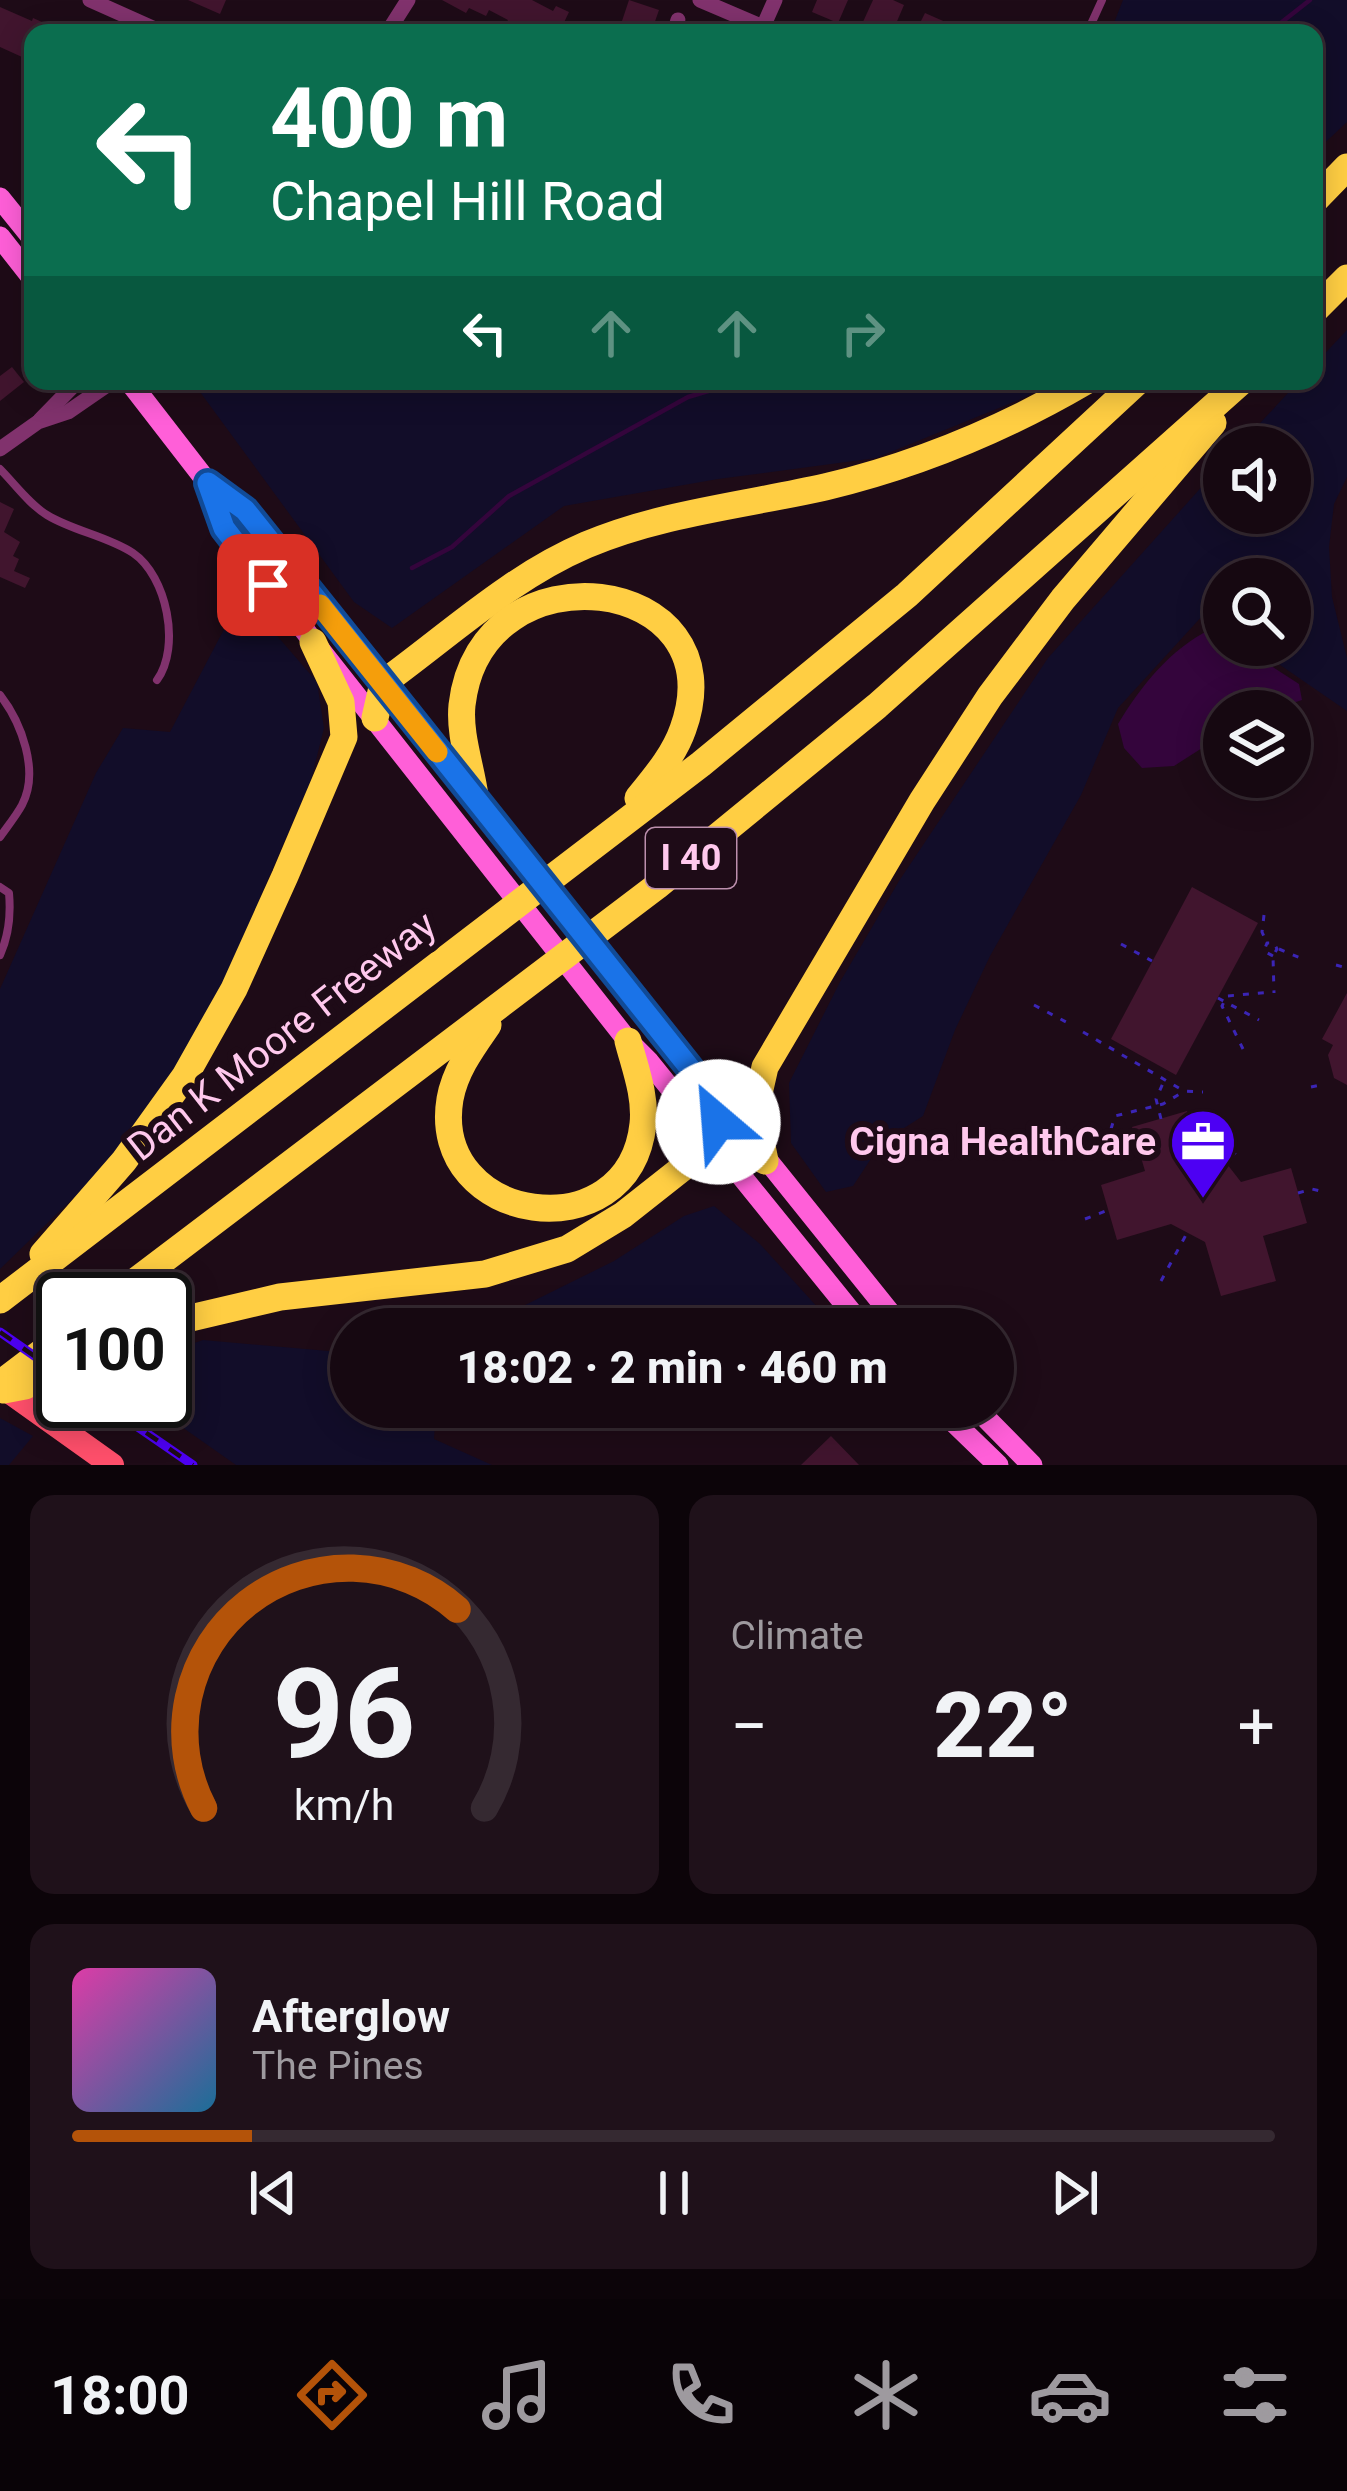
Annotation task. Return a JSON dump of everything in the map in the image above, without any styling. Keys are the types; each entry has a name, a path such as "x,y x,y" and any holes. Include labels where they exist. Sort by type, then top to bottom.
{"highway":[{"path":"1323,192 1347,167"},
{"path":"1323,302 1347,278"},
{"path":"375,718 383,683 524,578 587,545 668,519 869,476 983,434 1069,390"},
{"name":"I 40","path":"611,832 908,595 1128,390"},
{"name":"I 40","path":"148,1272 657,886 877,706 1232,390"},
{"path":"765,1161 755,1111 765,1067 922,801 1028,644 1097,557 1197,445 1236,390"},
{"path":"476,796 462,716 469,679 481,653 499,630 532,606 575,595 615,597 650,614 669,632 686,664 690,688 688,713 675,748 611,832"},
{"path":"2,1299 163,1111 234,989 344,737 341,702 313,642"},
{"name":"Dan K Moore Freeway","path":"2,1299 611,832"},
{"path":"500,1007 459,1070 450,1127 457,1151 472,1175 502,1198 526,1207 556,1210 592,1199 627,1166 643,1122 628,1041"},
{"path":"192,1318 280,1298 469,1276 545,1258 623,1215 713,1144 716,1101"},
{"path":"0,1386 36,1357"},
{"path":"0,1386 25,1386 36,1380"}],"main road":[{"path":"0,198 24,228"},
{"path":"1,240 24,268"},
{"path":"136,390 208,483 245,510 886,1308"},
{"path":"208,483 224,528 628,1041 848,1308"},
{"path":"0,1386 112,1465"},
{"path":"959,1428 997,1465"},
{"path":"996,1428 1032,1465"}],"street":[{"path":"90,0 144,24"},
{"path":"700,0 756,24"},
{"path":"0,449 38,422 69,390"},
{"path":"38,422 68,412 100,390"}],"lane":[{"path":"0,469 49,517 128,551 142,562 164,601 171,633 170,655 157,680"},
{"path":"0,694 20,727 28,753 26,800 0,837"},
{"path":"0,887 9,893 10,907 9,931 0,955"}],"path":[{"path":"1264,915 1264,953 1273,956"},
{"path":"1267,943 1305,960"},
{"path":"1121,944 1152,961"},
{"path":"1221,999 1272,993 1277,949"},
{"path":"1336,964 1347,968"},
{"path":"1221,999 1259,1020"},
{"path":"1221,999 1243,1049"},
{"path":"1034,1005 1067,1023"},
{"path":"1083,1033 1184,1091 1203,1092"},
{"path":"1144,1069 1148,1060"},
{"path":"1161,1119 1156,1095 1164,1080"},
{"path":"1311,1087 1325,1084"},
{"path":"1111,1130 1115,1116 1157,1105 1184,1091"},
{"path":"1231,1142 1225,1163 1240,1147"},
{"path":"1298,1193 1324,1192"},
{"path":"1084,1219 1108,1210"},
{"path":"1160,1281 1187,1233"}],"shaded area":[{"path":"1123,0 1347,0 1347,122 1323,145 1323,24 1114,24"},
{"path":"1347,330 1347,477 1334,504 1329,547 1332,597 1347,658 1347,711 1282,666 1311,666 1311,558 1203,558 1203,615 1118,708 1081,795 990,956 955,1030 923,1116 882,1142 853,1186 826,1192 791,1143 789,1083 899,881 1048,658 1203,485 1203,534 1311,534 1311,426 1257,426 1291,390 1323,390 1323,355"},
{"path":"199,390 1036,390 876,458 564,506 392,628 354,602"},
{"path":"242,595 317,682 324,728 311,780 215,1002 160,1094 97,1175 0,1269 0,989 96,773 123,728 170,732"},
{"path":"1203,634 1203,666 1271,666 1299,684 1300,690 1203,690 1203,747 1174,766 1142,768 1124,748 1118,724 1136,696 1182,647"},
{"path":"714,1206 760,1244 818,1308 519,1308 614,1261 684,1216"},
{"path":"203,1340 330,1351 330,1428 435,1428 434,1439 492,1465 236,1465 183,1428 192,1428 192,1344"},
{"path":"0,1418 33,1436 9,1465 0,1465"}],"building":[{"path":"188,0 226,0 220,14"},
{"path":"442,0 532,0 553,11 556,6 569,12 563,24 506,24 508,20 489,10 486,16 469,8 466,13"},
{"path":"629,0 659,10 654,24 621,24"},
{"path":"817,0 848,0 838,23 812,12"},
{"path":"873,0 904,5 896,24 862,24"},
{"path":"0,7 47,24 24,24 24,58 0,47"},
{"path":"925,13 950,24 920,24"},
{"path":"12,367 24,382 0,401 0,376"},
{"path":"0,502 14,509 4,532 20,542 13,556 19,559 14,571 30,578 25,588 0,577"},
{"path":"1192,887 1258,923 1176,1075 1111,1039"},
{"path":"1347,993 1347,1085 1334,1078 1328,1055 1333,1045 1322,1039"},
{"name":"Cigna HealthCare","path":"1187,1111 1203,1161 1227,1164 1241,1182 1291,1168 1307,1223 1263,1236 1276,1281 1221,1296 1205,1242 1171,1224 1117,1240 1101,1185 1145,1171 1132,1127"},
{"path":"831,1436 859,1465 801,1465"}],"waterway":[{"path":"1279,24 1310,0"},
{"path":"412,568 452,547 509,496 688,397 712,390"}],"railway":[{"path":"0,1332 36,1357"},
{"path":"139,1428 193,1465"}],"slow traffic":[{"path":"320,605 437,752"}],"place":[{"name":"Cigna HealthCare","path":"1203,1201"}],"route":[{"path":"268,585 224,528 208,483 245,510 494,818 716,1101 718,1122"}]}
